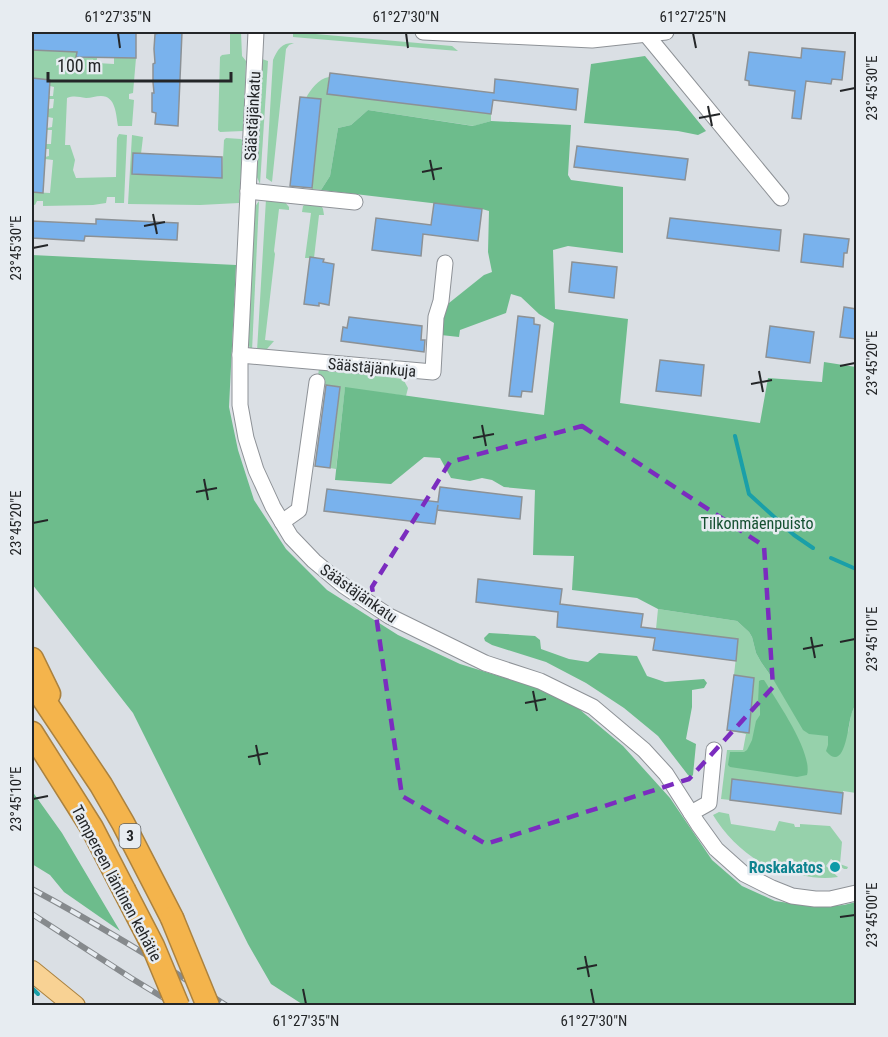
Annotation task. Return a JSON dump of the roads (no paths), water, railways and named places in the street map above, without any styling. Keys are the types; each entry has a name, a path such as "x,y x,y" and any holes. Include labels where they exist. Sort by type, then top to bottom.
{"highway":[{"name":"3","path":"32,659 82,756"},
{"name":"Tampereen läntinen kehätie","path":"32,682 82,756 123,823 172,918 208,1005"},
{"name":"Tampereen läntinen kehätie","path":"32,733 92,828 153,946 178,1005"}],"main road":[{"path":"32,971 75,1005"}],"street":[{"name":"Säästäjänkatu","path":"256,32 240,356 240,405 248,445 263,487 291,537 314,561 344,586 389,616 485,663 540,681 593,707 644,750 666,774 716,849 744,874 792,896 830,899 856,893"},
{"path":"423,32 592,40 666,32"},
{"path":"645,33 781,198"},
{"path":"248,191 355,202"},
{"name":"Säästäjänkuja","path":"240,356 433,372 436,317 441,301 445,263"},
{"path":"282,522 302,510 317,382"},
{"path":"691,813 709,803 714,750"}],"waterway":[{"path":"735,436 749,494 794,535 813,548"},
{"path":"831,558 856,569"},
{"path":"32,988 38,994"}],"railway":[{"path":"32,889 131,945 227,1006"},
{"path":"32,914 177,1006"}],"place":[{"name":"Roskakatos","path":"835,867"}],"park label":[{"name":"Tilkonmäenpuisto","path":"757,523"}]}
